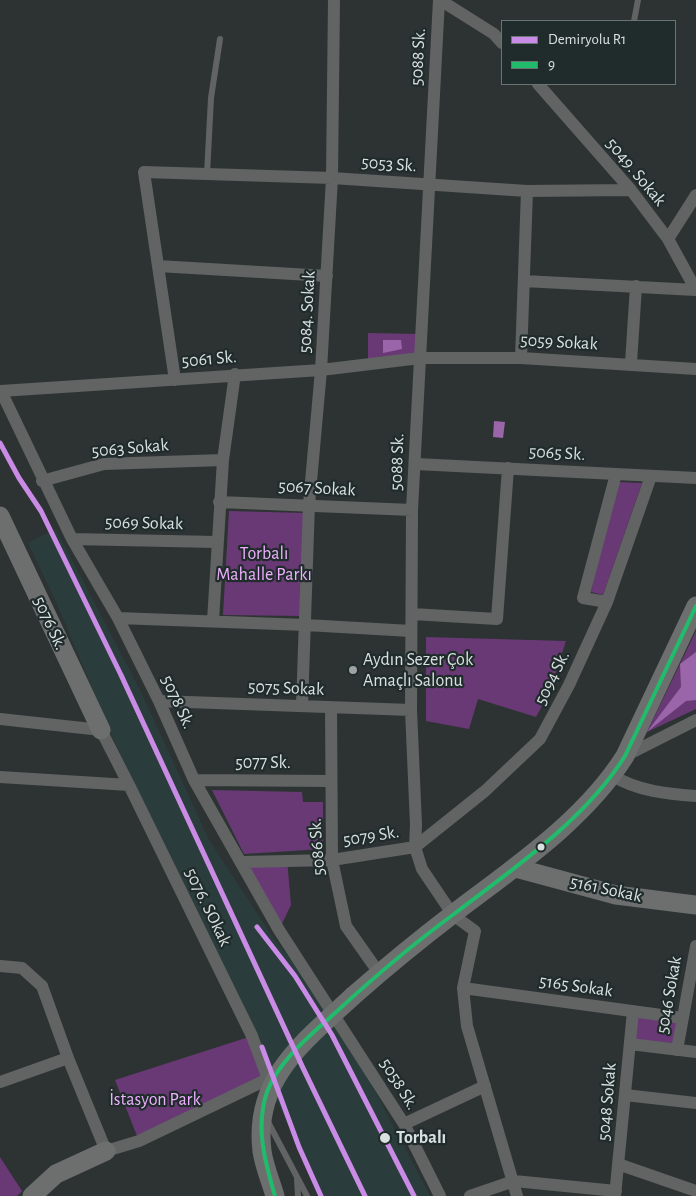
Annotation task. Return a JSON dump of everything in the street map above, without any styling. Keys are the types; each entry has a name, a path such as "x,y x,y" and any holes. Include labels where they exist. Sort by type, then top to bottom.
{"main road":[{"name":"5076 Sk.","path":"0,516 101,730"},
{"path":"275,1196 262,1151 262,1118 268,1092 283,1064 379,973 452,915 516,868 562,828 613,776 625,756 696,606"},
{"name":"5161 Sokak","path":"516,868 616,895 696,905"},
{"path":"32,1196 56,1174 106,1151"}],"street":[{"name":"5084. Sokak","path":"302,706 309,504 321,370 332,178 334,0"},
{"path":"439,0 494,34 501,42"},
{"name":"5088 Sk.","path":"439,0 416,464 412,510 411,710 416,826 415,847 422,869 452,915"},
{"name":"5049. Sokak","path":"539,85 631,190 668,239 696,290"},
{"name":"5053 Sk.","path":"158,266 144,172 332,178 527,191 631,190"},
{"path":"521,358 527,191"},
{"path":"668,239 696,196"},
{"path":"175,380 158,266 326,276"},
{"path":"524,281 696,290"},
{"path":"632,363 636,286"},
{"name":"5059 Sokak","path":"420,358 521,358 632,363 696,369"},
{"name":"5061 Sk.","path":"0,390 321,370 420,358"},
{"path":"213,621 219,502 235,374"},
{"name":"5078 Sk.","path":"0,390 42,481 72,539 118,618 159,701 194,780 279,930 338,1020"},
{"name":"5063 Sokak","path":"42,481 104,464 223,460"},
{"name":"5065 Sk.","path":"416,464 696,478"},
{"path":"412,614 497,619 508,468"},
{"path":"606,602 583,598 616,474"},
{"name":"5094 Sk.","path":"415,847 485,791 540,739 569,684 606,602 650,476"},
{"name":"5067 Sokak","path":"219,502 309,504 412,510"},
{"name":"5069 Sokak","path":"72,539 216,542"},
{"path":"118,618 306,624 411,631"},
{"name":"5075 Sokak","path":"159,701 411,710"},
{"name":"5086 Sk.","path":"331,707 332,860 346,926 379,973"},
{"path":"0,719 101,730"},
{"path":"625,756 696,720"},
{"name":"5076. SOkak","path":"101,730 252,1036 268,1079"},
{"path":"613,776 625,783 660,793 696,796"},
{"path":"0,777 128,785"},
{"name":"5077 Sk.","path":"194,780 331,781"},
{"name":"5079 Sk.","path":"242,862 332,860 415,847"},
{"path":"452,915 475,931 463,988 467,1026 514,1180 517,1196"},
{"name":"5046 Sokak","path":"677,1050 696,946"},
{"path":"0,966 22,968 42,986 68,1058 106,1151 138,1141 268,1079"},
{"name":"5165 Sokak","path":"463,988 683,1018"},
{"name":"5048 Sokak","path":"616,1194 633,1011"},
{"name":"5058 Sk.","path":"338,1020 404,1124 440,1196"},
{"path":"630,1044 696,1052"},
{"path":"0,1082 68,1058"},
{"path":"404,1124 485,1086"},
{"path":"625,1095 696,1103"},
{"path":"618,1164 696,1192"},
{"path":"470,1196 514,1180 616,1194"}],"lane":[{"path":"634,20 638,0"},
{"path":"207,174 211,98 220,39"},
{"path":"268,1079 260,1090 260,1099 265,1116 308,1196"},
{"path":"297,1176 298,1196"}],"shaded area":[{"path":"383,340 401,340 402,349 383,353"},
{"path":"494,421 505,422 503,438 493,437"},
{"path":"56,529 141,692 209,840 274,939 331,1007 430,1196 323,1196 269,1085 246,1010 116,745 54,597 28,543"},
{"path":"696,652 696,700 686,701 647,732 681,687 680,664"}],"green space":[{"path":"368,333 419,334 420,358 368,364"},
{"path":"617,482 642,483 603,595 591,592"},
{"name":"Torbalı Mahalle Parkı","path":"229,511 305,513 301,616 223,615"},
{"path":"696,631 696,709 647,732"},
{"path":"426,637 566,641 550,691 536,717 478,699 469,729 426,721"},
{"path":"212,790 302,792 303,802 323,802 323,849 244,854"},
{"path":"287,859 291,905 279,930 242,862"},
{"path":"633,1011 683,1018 677,1050 630,1044"},
{"name":"İstasyon Park","path":"252,1036 268,1079 139,1141 115,1080"},
{"path":"0,1157 22,1191 17,1196 0,1196"}],"railway":[{"path":"121,675 303,1068 365,1196"}],"rail line":[{"name":"R1","path":"0,443 19,478 41,511 121,675 303,1068 365,1196"},
{"name":"R1","path":"257,927 295,976 332,1035 414,1196"},
{"name":"R1","path":"262,1047 299,1147 321,1196"}],"transit line":[{"name":"9","path":"275,1196 265,1157 262,1118 267,1092 279,1069 306,1039 379,974 423,937 524,861 590,801 625,756 696,606"}],"place":[{"name":"Aydın Sezer Çok Amaçlı Salonu","path":"353,670"},
{"name":"Torbalı","path":"385,1138"}]}
